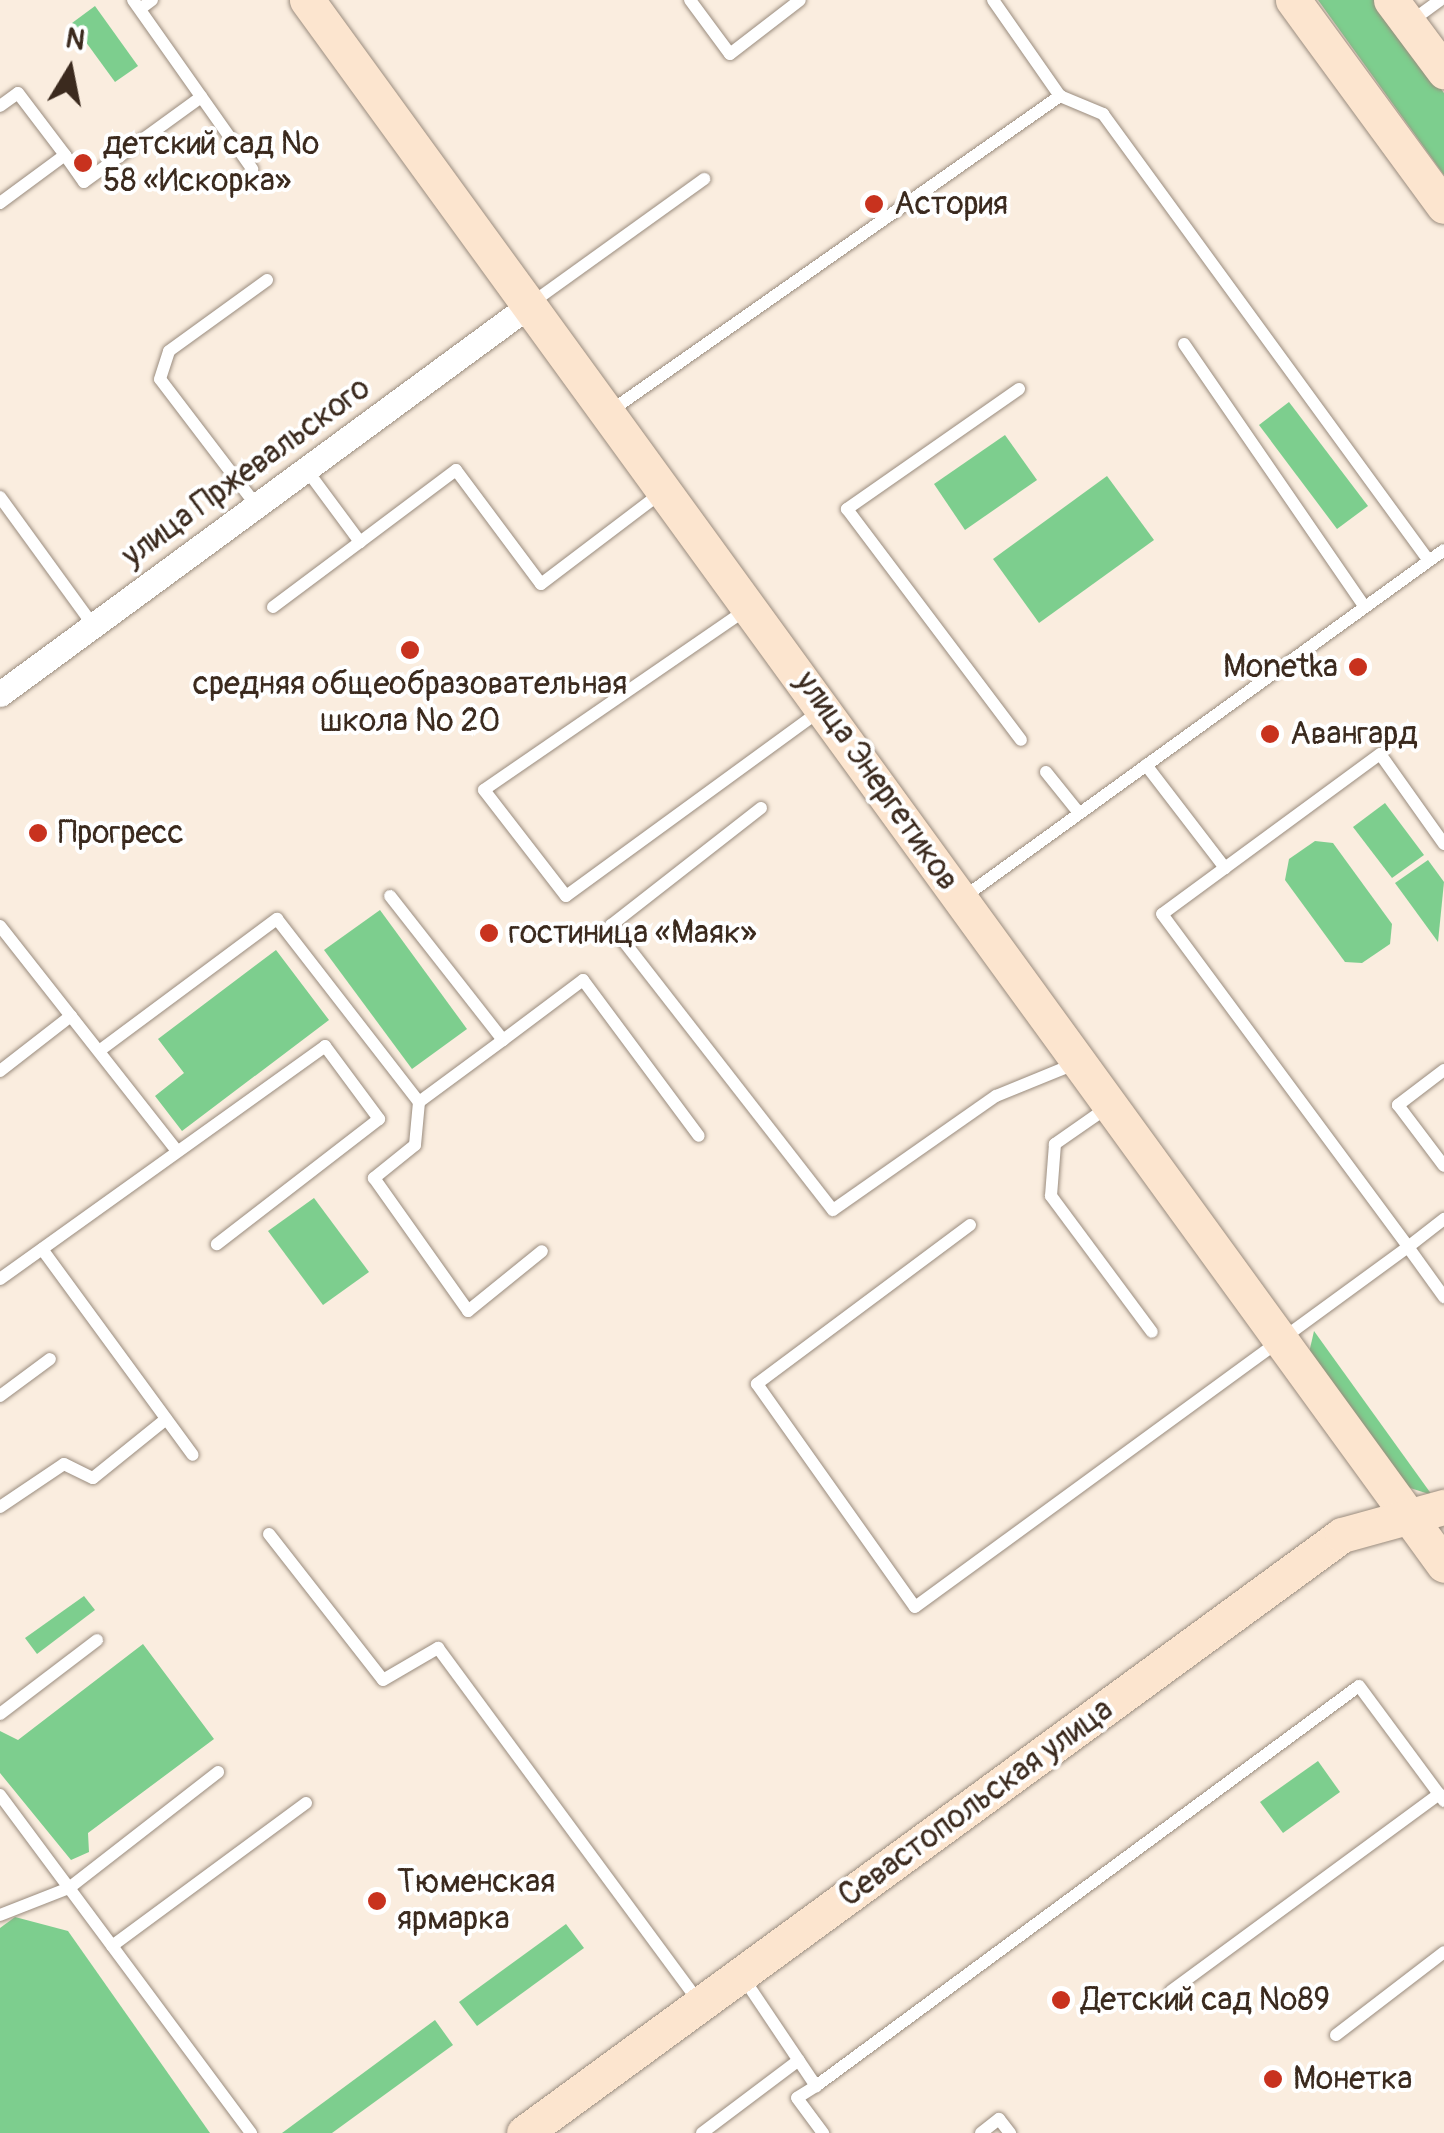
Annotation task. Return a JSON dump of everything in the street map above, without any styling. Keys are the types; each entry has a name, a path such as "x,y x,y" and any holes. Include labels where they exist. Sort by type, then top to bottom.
{"street":[{"name":"улица Энергетиков","path":"307,0 754,604 960,900 1444,1565"},
{"path":"1293,0 1444,206"},
{"path":"1400,12 1444,72"},
{"name":"улица Пржевальского","path":"0,694 531,304"},
{"name":"Севастопольская улица","path":"524,2133 1342,1535 1444,1507"}],"lane":[{"path":"152,0 136,4 252,169"},
{"path":"690,0 730,54 800,0"},
{"path":"993,0 1060,96 1103,114 1428,561"},
{"path":"1400,12 1440,0"},
{"path":"0,106 18,93 84,182 201,97"},
{"path":"609,412 1060,96"},
{"path":"0,202 64,155"},
{"path":"531,304 704,179"},
{"path":"256,505 160,379 169,351 267,280"},
{"path":"1184,344 1366,607"},
{"path":"1020,389 847,509 1021,740"},
{"path":"306,469 360,542"},
{"path":"273,606 456,470 540,584 668,488"},
{"path":"0,497 94,625"},
{"path":"960,900 1444,550"},
{"path":"754,604 484,790 566,896 824,708"},
{"path":"1444,844 1380,754 1162,914 1444,1296"},
{"path":"1146,766 1225,868"},
{"path":"1046,772 1079,813"},
{"path":"761,808 611,925 833,1210 996,1096 1080,1062"},
{"path":"390,896 503,1040"},
{"path":"99,1051 277,919 419,1102 414,1145 374,1178 468,1311 542,1251"},
{"path":"0,926 176,1150"},
{"path":"419,1102 583,980 700,1136"},
{"path":"0,1070 70,1016"},
{"path":"0,1279 326,1046 380,1119 217,1244"},
{"path":"1444,1070 1398,1105 1444,1166"},
{"path":"1111,1105 1055,1144 1051,1196 1152,1332"},
{"path":"970,1225 757,1384 915,1607 1444,1219"},
{"path":"42,1249 193,1455"},
{"path":"0,1396 50,1359"},
{"path":"0,1507 64,1464 93,1478 166,1419"},
{"path":"269,1534 383,1680 438,1648 701,2004"},
{"path":"0,1714 97,1640"},
{"path":"823,2133 798,2098 1359,1686 1441,1798 1172,1991"},
{"path":"0,1915 69,1888 218,1772"},
{"path":"0,1794 251,2133"},
{"path":"112,1946 306,1803"},
{"path":"1336,2036 1444,1952"},
{"path":"741,1974 816,2086"},
{"path":"702,2133 799,2060"},
{"path":"981,2133 1000,2119 1010,2133"}],"green space":[{"path":"1318,0 1376,0 1444,93 1444,175"},
{"path":"95,6 138,66 115,82 72,23"},
{"path":"1289,402 1368,506 1337,529 1259,425"},
{"path":"1005,435 1037,480 965,530 934,484"},
{"path":"1107,476 1154,540 1039,623 993,559"},
{"path":"1385,803 1424,855 1392,878 1353,827"},
{"path":"1315,841 1333,843 1392,924 1390,944 1362,963 1345,962 1285,880 1289,859"},
{"path":"1428,860 1444,882 1438,942 1395,883"},
{"path":"380,910 467,1029 412,1069 324,950"},
{"path":"276,950 329,1020 182,1131 155,1096 184,1073 158,1039"},
{"path":"314,1198 369,1272 323,1305 268,1231"},
{"path":"1314,1331 1432,1495 1407,1487 1309,1353"},
{"path":"84,1596 95,1610 37,1654 25,1638"},
{"path":"143,1644 214,1739 88,1833 89,1852 71,1860 0,1773 0,1731 18,1740"},
{"path":"1318,1761 1340,1792 1283,1833 1260,1802"},
{"path":"15,1917 68,1931 210,2133 0,2133 0,1928"},
{"path":"566,1924 584,1948 477,2026 459,2002"},
{"path":"435,2020 453,2045 332,2133 282,2133"}],"place":[{"name":"детский сад № 58 «Искорка»","path":"83,163"},
{"name":"Астория","path":"874,204"},
{"name":"средняя общеобразовательная школа № 20","path":"410,650"},
{"name":"Monetka","path":"1358,667"},
{"name":"Авангард","path":"1270,734"},
{"name":"Прогресс","path":"38,833"},
{"name":"гостиница «Маяк»","path":"489,933"},
{"name":"Тюменская ярмарка","path":"377,1901"},
{"name":"Детский сад №89","path":"1061,2000"},
{"name":"Монетка","path":"1273,2079"}]}
